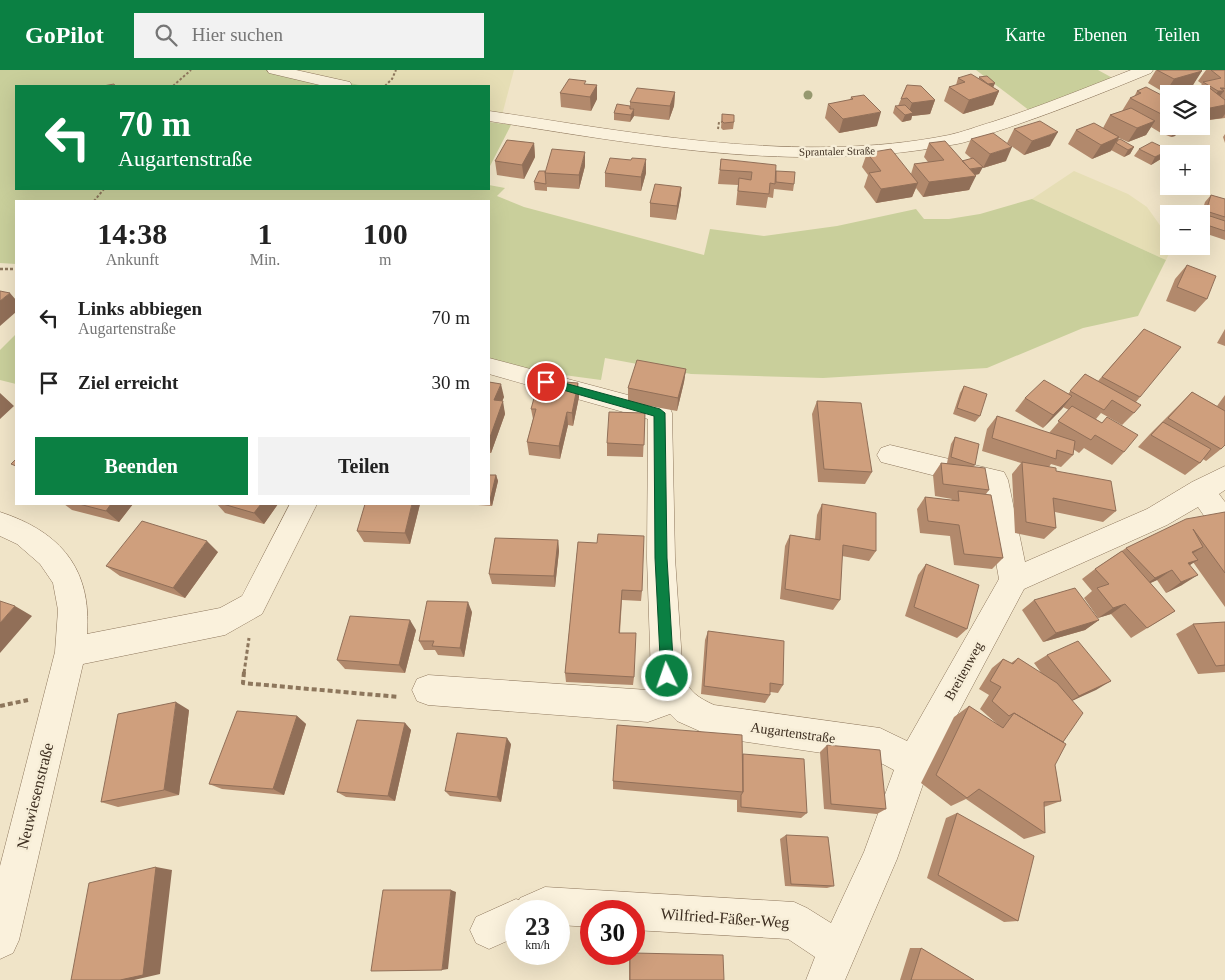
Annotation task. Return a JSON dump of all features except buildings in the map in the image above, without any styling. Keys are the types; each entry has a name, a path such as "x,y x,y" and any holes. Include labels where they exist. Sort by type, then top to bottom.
{"street":[{"path":"275,70 340,85"},
{"name":"Sprantaler Straße","path":"490,116 736,149 797,152 872,152 952,140 1034,114 1145,70"},
{"path":"428,690 648,706 675,697 667,676 661,558 660,413 490,366"},
{"path":"890,456 995,480 1014,580 1157,517 1213,484 1225,524"},
{"path":"70,652 225,621 252,605 298,514"},
{"name":"Neuwiesenstraße","path":"0,524 30,536 47,550 61,570 70,590 73,608 70,652 0,940"},
{"name":"Breitenweg","path":"831,965 879,859 914,762 1014,580"},
{"name":"Augartenstraße","path":"675,697 688,710 713,721 880,745 914,762"},
{"name":"Wilfried-Fäßer-Weg","path":"570,908 794,921 831,965"}],"path":[{"path":"174,85 191,70"},
{"path":"387,85 396,70"},
{"path":"719,122 727,122 726,128"},
{"path":"95,200 103,190"},
{"path":"0,269 15,269"},
{"path":"252,605 243,683 410,698 428,690"}],"shaded area":[{"path":"291,70 514,70 502,115 490,112 490,85 359,85"},
{"path":"1074,171 1128,194 1147,207 1160,225 1160,255 1168,255 1166,260 1032,199"}],"green space":[{"path":"0,70 291,70 359,85 15,85 15,190 490,190 490,185 505,188 497,196 524,207 704,255 710,229 764,236 837,226 916,209 924,219 949,219 980,214 1032,199 1166,260 1138,316 1083,328 987,368 823,378 691,374 605,358 601,380 490,365 490,200 15,200 15,264 0,263"},
{"path":"976,70 1098,70 1118,81 1034,114"},
{"path":"490,122 511,125 490,166"},
{"path":"15,335 15,384 0,380 0,350"}],"route":[{"path":"546,382 660,413 661,558 667,676"}]}
